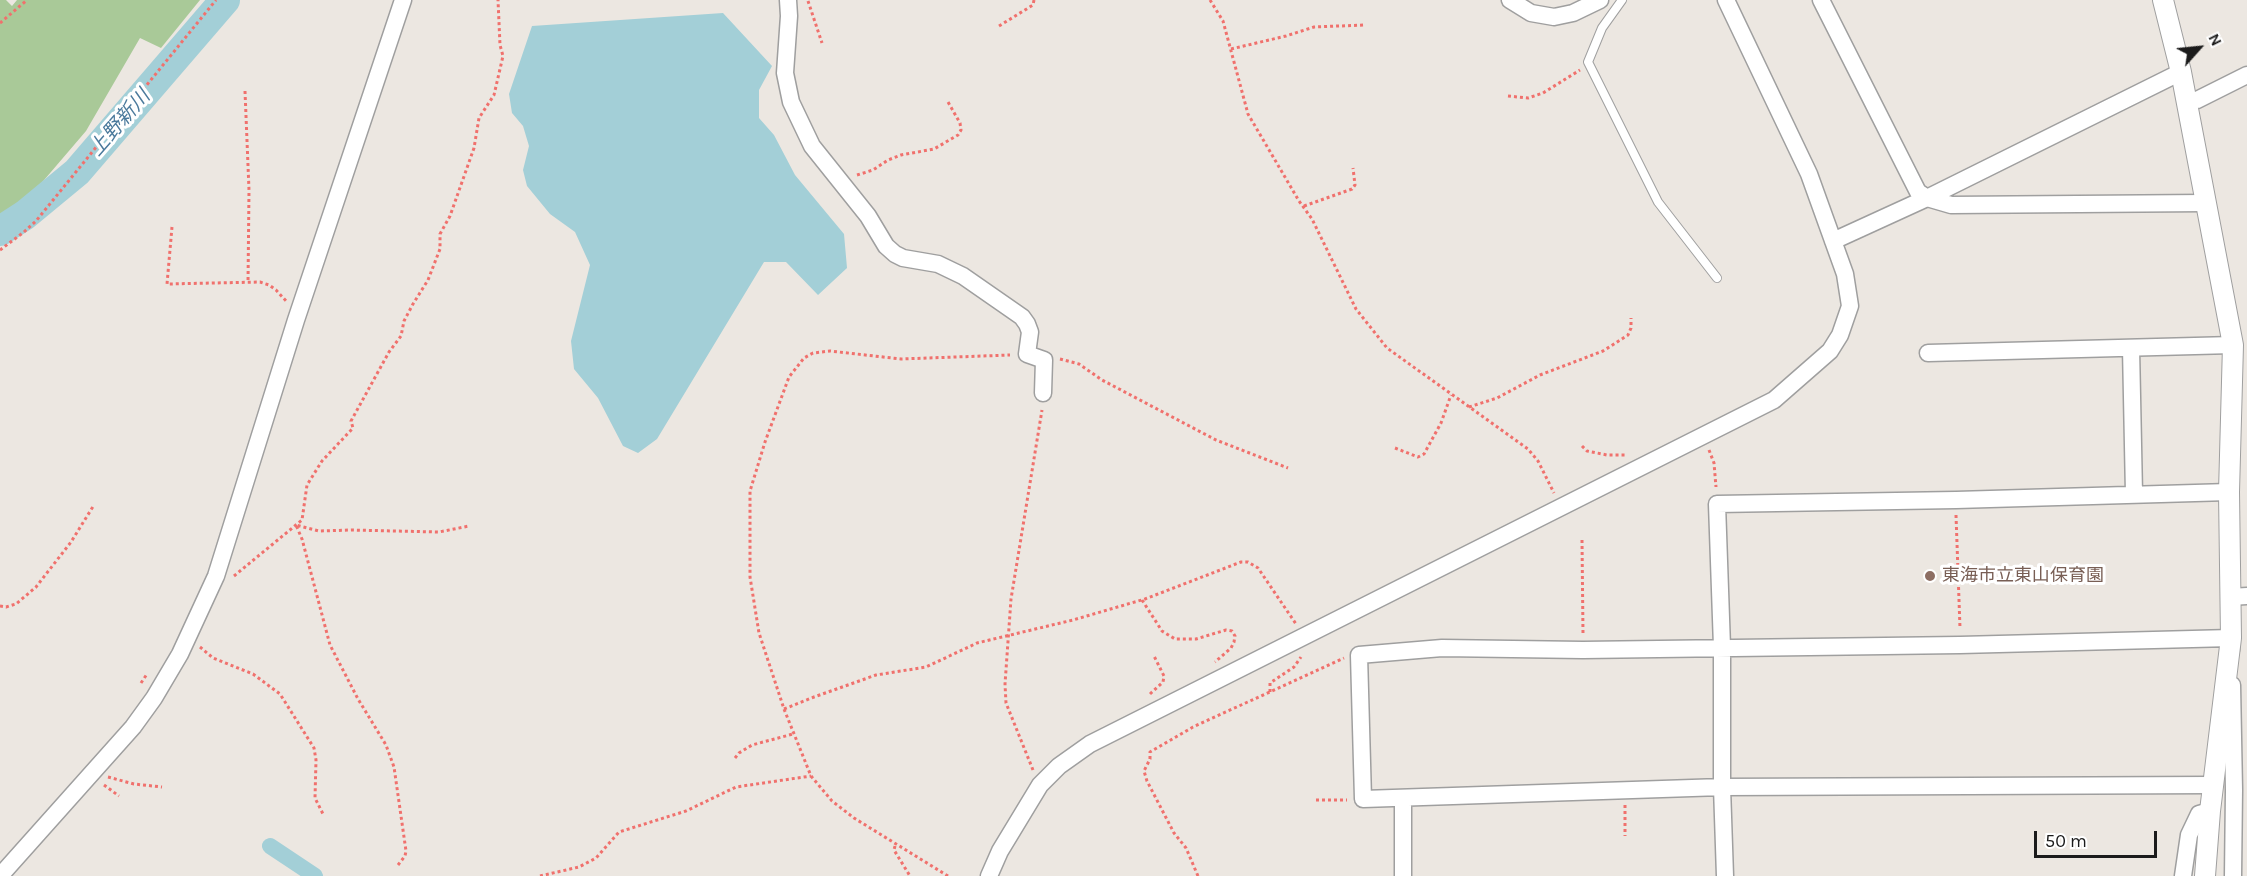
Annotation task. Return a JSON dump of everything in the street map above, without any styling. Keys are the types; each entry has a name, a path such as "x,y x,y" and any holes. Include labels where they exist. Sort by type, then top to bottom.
{"street":[{"path":"0,876 133,727 154,698 180,654 211,587 299,310 403,0"},
{"path":"788,0 785,73 791,102 813,146 868,216 886,246 895,254 903,258 938,264 963,276 1022,317 1029,332 1027,354 1044,360 1043,393"},
{"path":"1510,0 1531,13 1554,17 1573,13 1600,0"},
{"path":"989,876 1000,851 1040,785 1059,766 1090,744 1774,400 1830,351 1840,335 1850,306 1845,274 1809,174 1726,0"},
{"path":"1821,0 1918,192 1927,198 1952,205 2205,203"},
{"path":"2163,0 2181,72 2233,345 2229,492 2239,597 2231,638 2213,785 2205,876"},
{"path":"1833,241 1927,198 2181,72"},
{"path":"2187,102 2197,100 2247,75"},
{"path":"1928,353 2233,345"},
{"path":"2131,348 2134,494"},
{"path":"1725,876 1722,787 1722,647 1717,504 1956,501 2229,492"},
{"path":"2213,785 1722,787 1363,799 1359,655 1442,648 1583,650 1960,645 2231,638"},
{"path":"2231,638 2233,876"},
{"path":"1403,799 1403,876"},
{"path":"2183,876 2189,835 2199,814 2210,811"}],"lane":[{"path":"1622,0 1602,28 1588,62 1658,202 1717,278"}],"path":[{"path":"0,22 27,0"},
{"path":"0,250 36,221 216,0"},
{"path":"211,587 224,584 270,549 302,520 307,485 322,461 353,428 351,421 400,336 404,321 428,280 437,260 441,234 450,216 474,148 479,118 494,95 503,56 500,45 498,0"},
{"path":"999,26 1033,5 1034,0"},
{"path":"1210,0 1223,21 1248,114 1312,219 1356,309 1387,348 1528,449 1538,461 1561,506"},
{"path":"808,1 822,43"},
{"path":"1231,49 1314,27 1364,25"},
{"path":"1508,96 1528,98 1543,93 1576,73 1588,62"},
{"path":"245,91 249,190 248,283"},
{"path":"836,176 863,174 901,155 934,149 948,142 961,130 960,123 948,102"},
{"path":"1303,206 1352,189 1355,185 1353,168"},
{"path":"172,227 167,284 260,282 269,285 290,307 299,310"},
{"path":"1469,407 1497,398 1540,375 1603,351 1628,335 1631,327 1630,318"},
{"path":"948,876 854,818 832,801 810,776 765,656 753,601 749,534 750,491 789,377 797,364 813,353 830,351 901,359 1027,354"},
{"path":"1044,360 1052,358 1079,364 1102,380 1216,440 1288,468"},
{"path":"1040,785 1006,703 1005,684 1011,599 1043,393"},
{"path":"1395,448 1418,457 1424,454 1441,423 1451,395"},
{"path":"1702,435 1714,463 1717,504"},
{"path":"1582,446 1587,451 1607,455 1620,456 1633,453"},
{"path":"1956,501 1960,645"},
{"path":"0,606 16,604 36,587 71,542 94,505"},
{"path":"296,525 319,531 439,532 469,526"},
{"path":"296,525 302,539 330,645 358,699 387,745 394,767 406,852 398,865"},
{"path":"1582,540 1583,650"},
{"path":"784,710 814,696 876,675 926,667 977,643 1073,620 1142,600 1241,562 1248,562 1258,568 1310,641 1294,667 1270,683 1270,692"},
{"path":"1142,600 1161,630 1175,639 1196,639 1226,630 1232,631 1235,636 1231,648 1214,663"},
{"path":"200,646 203,652 213,658 253,674 280,694 314,748 315,798 323,814"},
{"path":"1198,876 1186,848 1174,833 1147,782 1144,771 1150,759 1150,752 1193,727 1354,654 1359,655"},
{"path":"1144,699 1163,682 1164,676 1154,656"},
{"path":"735,758 752,745 794,734"},
{"path":"95,769 103,775 122,782 162,787"},
{"path":"540,876 579,867 596,858 619,832 686,811 736,787 810,776"},
{"path":"1625,791 1626,836"},
{"path":"1316,800 1363,799"},
{"path":"895,845 894,850 910,876"}],"green space":[{"path":"0,0 6,0 12,6 17,0 200,0 161,48 140,38 86,131 21,207 0,220"}],"water":[{"path":"723,13 772,66 759,90 759,118 774,135 795,175 844,234 847,268 818,295 786,262 764,262 657,439 638,453 623,446 598,398 574,369 571,341 590,265 575,232 550,214 527,186 523,170 529,146 523,126 512,113 509,94 532,26"}],"waterway":[{"name":"上野新川","path":"0,231 25,215 77,172 225,0"},
{"path":"270,846 315,876"}],"place":[{"name":"東海市立東山保育園","path":"1930,576"}]}
